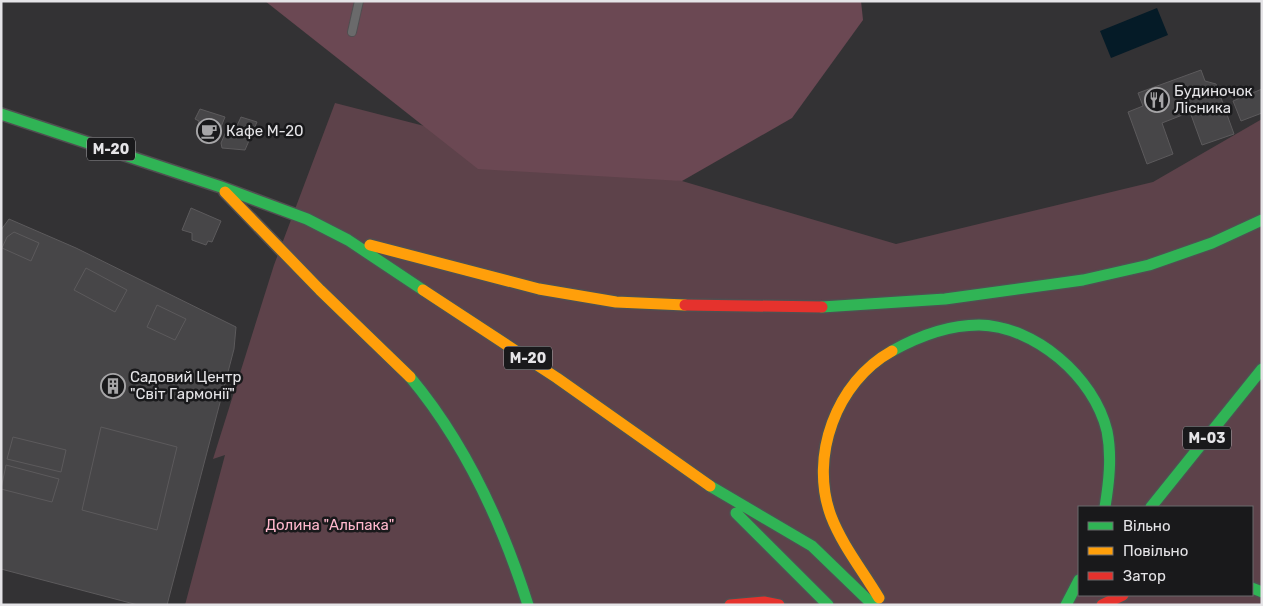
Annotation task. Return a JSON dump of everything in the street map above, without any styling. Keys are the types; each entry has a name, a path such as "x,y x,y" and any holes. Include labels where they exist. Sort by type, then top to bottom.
{"highway":[{"name":"М-20","path":"1,114 220,187 307,219 348,240 557,378 704,482 812,546 873,605"},
{"path":"220,187 279,250 416,385 463,455 488,498 510,546 528,605"},
{"path":"348,240 539,289 616,302 721,307 839,307 945,299 1083,280 1150,265 1212,243 1262,220"},
{"path":"883,605 834,525 824,487 823,452 832,417 852,385 886,354 912,338 938,328 980,324 1021,334 1044,347 1065,363 1088,390 1104,420 1109,453 1110,482 1105,506"},
{"name":"М-03","path":"1153,506 1262,369"},
{"name":"М-20","path":"704,482 828,605"},
{"path":"1066,605 1078,582"},
{"path":"1102,605 1121,596"},
{"path":"730,605 764,602 779,605"}],"lane":[{"path":"352,32 359,1"}],"green space":[{"name":"Долина \"Альпака\"","path":"335,103 506,147 682,181 896,244 1153,182 1262,119 1262,605 185,605 225,455 213,459 274,265"}],"shaded area":[{"path":"265,1 861,1 863,20 792,118 682,181 478,169"}],"water":[{"path":"1157,8 1168,35 1111,58 1100,31"}],"building":[{"path":"1201,70 1205,81 1216,84 1234,134 1202,145 1190,112 1162,123 1173,154 1147,164 1128,112 1143,106 1138,93"},
{"path":"1262,89 1262,113 1241,121 1233,101"},
{"path":"200,109 225,117 216,139 198,131 199,121 195,119"},
{"path":"241,117 257,122 245,150 222,148 221,143 228,127 235,130"},
{"path":"191,208 221,221 212,242 208,241 206,245 192,240 192,233 182,230"},
{"name":"Садовий Центр \"Світ Гармонії\"","path":"9,219 76,248 236,327 234,349 167,605 138,605 1,569 1,230"},
{"path":"14,232 39,243 31,261 2,248 7,237"},
{"path":"86,268 127,290 115,312 74,290"},
{"path":"157,305 186,319 175,340 147,327"},
{"path":"101,427 177,447 157,530 82,510"},
{"path":"13,437 66,450 61,472 7,459"},
{"path":"6,465 59,479 52,502 1,489"}],"traffic: fast":[{"path":"1,114 221,187 307,219 348,240 423,290"},
{"path":"822,307 945,299 1083,280 1149,265 1212,243 1262,220"},
{"path":"892,351 934,332 956,327 979,325 1021,334 1059,358 1076,374 1089,392 1100,411 1107,431 1109,469 1105,506"},
{"path":"1152,506 1262,369"},
{"path":"410,377 448,429 480,485 494,514 528,605"},
{"path":"710,486 812,546 873,605"},
{"path":"736,513 828,605"},
{"path":"1066,605 1078,582"},
{"path":"1253,588 1262,592"}],"traffic: slow":[{"path":"225,192 320,290 410,377"},
{"path":"370,245 539,289 616,302 685,305"},
{"path":"423,290 557,378 710,486"},
{"path":"879,598 847,548 831,516 825,493 823,470 826,446 832,423 842,401 872,365 892,351"}],"traffic: jam":[{"path":"685,305 822,307"},
{"path":"1102,605 1121,596"},
{"path":"730,605 764,602 779,605"}],"place":[{"name":"Будиночок Лісника","path":"1157,100"},
{"name":"Кафе М-20","path":"209,131"},
{"name":"Садовий Центр \"Світ Гармонії\"","path":"113,386"}]}
